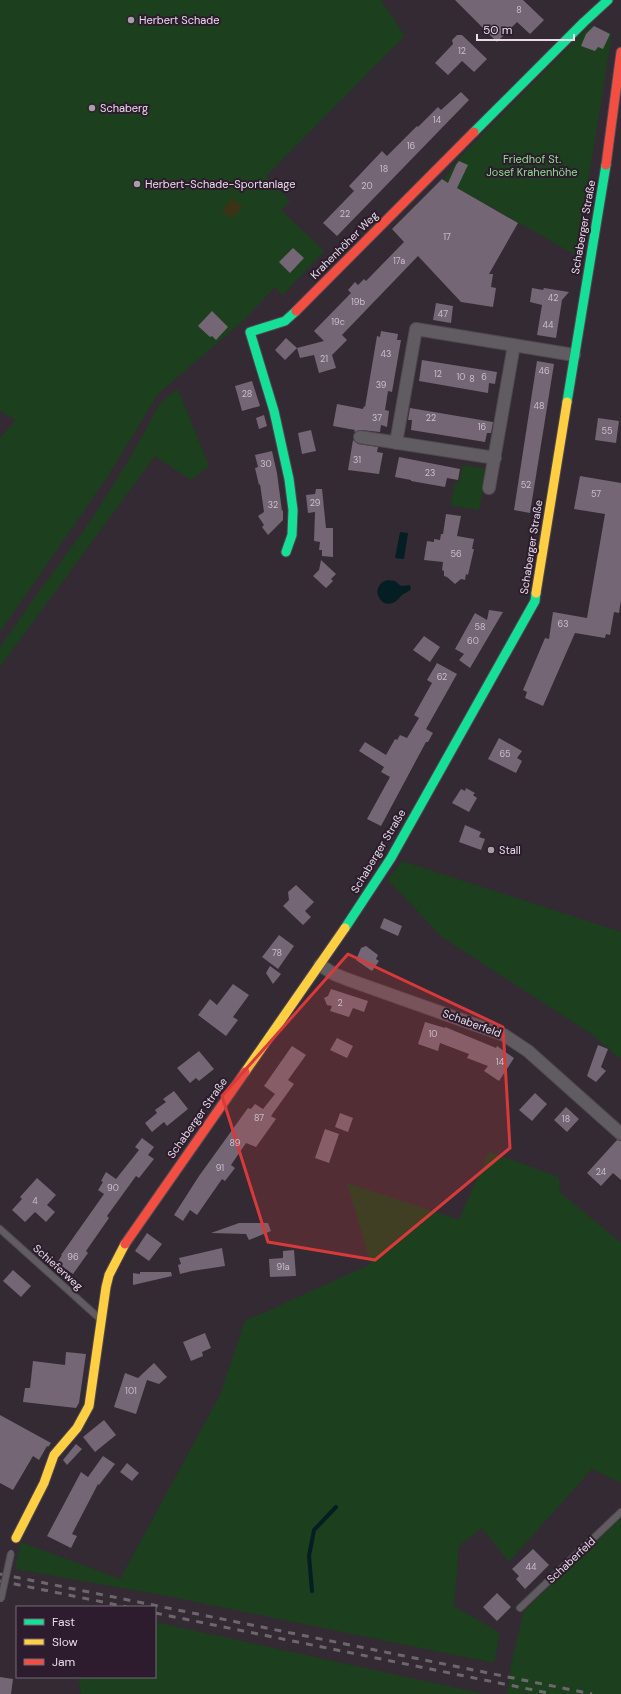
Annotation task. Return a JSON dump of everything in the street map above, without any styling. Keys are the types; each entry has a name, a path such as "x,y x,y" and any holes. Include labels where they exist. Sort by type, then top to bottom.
{"street":[{"name":"Krahenhöher Weg","path":"286,552 291,543 294,522 291,495 279,434 250,332 285,321 291,316 584,22 608,0"},
{"name":"Schaberger Straße","path":"14,1546 44,1483 54,1455 77,1428 88,1410 108,1275 122,1248 320,964 391,858 535,601 604,178 621,52"},
{"path":"396,443 416,329 574,355"},
{"path":"489,488 514,345"},
{"path":"360,437 495,458"},
{"name":"Schaberfeld","path":"320,964 334,974 349,980 504,1035 528,1051 621,1134"}],"lane":[{"name":"Schieferweg","path":"0,1229 102,1321"},
{"name":"Schaberfeld","path":"520,1608 621,1512"},
{"name":"Schaberger Straße","path":"1,1601 14,1546"}],"highlighted area":[{"path":"348,954 503,1027 510,1148 375,1260 268,1242 222,1096"}],"green space":[{"name":"Herbert-Schade-Sportanlage","path":"0,0 381,0 405,36 266,176 290,201 281,210 324,251 283,295 275,287 244,320 158,394 108,476 0,632 0,438 16,420 0,411"},
{"name":"Friedhof St. Josef Krahenhöhe","path":"591,25 612,34 576,255 443,180 461,156"},
{"path":"178,389 209,466 191,480 155,456 0,667 0,647 92,519 133,453 160,403"},
{"path":"463,465 487,469 479,510 450,505 455,482 459,483"},
{"path":"402,861 621,932 621,1056 619,1058 593,1035 442,937 388,880"},
{"path":"489,1152 559,1177 560,1192 621,1243 621,1483 592,1469 509,1562 482,1528 459,1546 454,1606 500,1633 494,1663 162,1595 15,1569 21,1542 120,1579 220,1395 245,1321 371,1264 347,1183 459,1220"},
{"path":"621,1518 621,1694 507,1694 512,1660 524,1611"},
{"path":"156,1622 484,1694 81,1694 78,1678 156,1678"}],"sand":[{"path":"233,198 243,207 231,219 222,210"}],"water":[{"path":"400,532 408,533 404,559 395,558"},
{"path":"387,580 395,581 401,586 410,585 411,589 395,602 389,604 380,599 378,594 378,589 381,584"}],"building":[{"path":"455,0 523,0 544,20 530,34 517,22 497,42"},
{"path":"594,26 610,34 603,49 598,47 595,51 581,46 586,34"},
{"path":"457,35 462,35 487,59 474,72 462,61 448,75 435,63 453,44 452,40"},
{"path":"461,92 469,100 337,236 323,223 354,191 349,186 382,151 387,156 438,107 441,110"},
{"path":"459,161 468,165 457,188 518,223 489,274 493,274 491,287 496,288 493,307 461,302 418,256 342,335 347,340 332,355 336,368 319,373 314,355 300,358 297,348 324,341 314,331 351,293 348,290 355,282 358,285 364,279 366,281 404,242 392,229 442,179 448,183"},
{"path":"293,248 304,258 290,273 279,262"},
{"path":"532,288 543,290 544,288 569,292 562,300 556,338 537,335 542,305 530,302"},
{"path":"436,303 453,306 451,323 433,320"},
{"path":"212,311 228,327 216,340 212,336 210,337 198,326"},
{"path":"381,331 398,334 397,340 401,340 392,392 388,391 385,410 389,411 387,427 381,425 380,432 361,430 354,432 355,430 333,426 337,404 363,409 364,406 365,407 377,336 380,337"},
{"path":"286,338 297,348 285,360 275,350"},
{"path":"422,360 497,372 495,384 489,383 488,393 419,381"},
{"path":"537,361 554,364 530,513 514,510"},
{"path":"252,381 260,406 242,411 235,386"},
{"path":"410,408 493,422 491,433 487,433 485,442 411,430 412,420 408,420"},
{"path":"264,415 267,426 259,429 256,418"},
{"path":"598,418 619,421 616,443 595,440"},
{"path":"311,430 316,451 302,454 298,433"},
{"path":"353,440 358,444 378,447 377,452 383,453 379,474 348,470"},
{"path":"272,451 277,473 282,511 283,510 283,520 268,535 262,527 264,525 258,516 264,512 260,484 259,485 255,468 258,467 255,455"},
{"path":"399,457 460,469 458,480 447,478 445,487 395,477"},
{"path":"580,476 621,483 621,600 619,613 614,612 610,635 606,634 605,638 575,633 543,706 525,698 527,692 523,690 545,638 549,639 553,612 587,618 605,514 574,509"},
{"path":"316,489 322,489 326,528 333,528 333,557 322,556 322,550 319,550 320,542 314,541 315,512 308,513 306,495 315,494"},
{"path":"446,514 461,516 457,536 474,539 472,549 474,549 468,575 466,574 465,580 461,579 455,584 444,576 444,571 442,570 443,562 424,560 427,541 434,542 434,539 440,540 441,534 443,534"},
{"path":"321,560 336,574 331,579 333,581 326,588 313,576 319,570"},
{"path":"489,610 503,612 470,668 459,660 464,654 455,649 475,613 487,620"},
{"path":"424,636 440,647 430,662 413,650"},
{"path":"437,663 457,674 426,729 433,733 428,742 426,742 381,826 367,819 390,777 381,772 384,767 359,751 365,742 386,755 395,739 397,740 400,735 407,738 419,718 414,715 432,683 427,680"},
{"path":"499,738 522,751 517,758 522,761 516,773 488,759"},
{"path":"466,788 475,793 473,795 477,798 469,812 452,803 461,789 465,791"},
{"path":"465,825 481,832 479,837 485,839 481,850 459,842"},
{"path":"296,885 314,902 305,911 311,917 303,925 283,906 289,900 288,892"},
{"path":"384,918 402,926 398,936 380,928"},
{"path":"279,935 294,946 278,969 262,957"},
{"path":"366,946 378,955 376,959 379,961 372,971 356,960 361,948"},
{"path":"270,966 281,974 273,984 266,973"},
{"path":"233,984 249,995 233,1017 238,1020 226,1036 198,1015 210,999 217,1005"},
{"path":"331,989 368,1001 364,1012 353,1008 349,1017 330,1011 332,1006 327,1005 324,998 328,996"},
{"path":"425,1022 445,1027 496,1048 497,1046 514,1058 499,1081 484,1071 488,1066 467,1058 469,1054 440,1043 438,1051 418,1044"},
{"path":"337,1038 353,1046 347,1058 330,1050"},
{"path":"598,1045 608,1049 601,1067 606,1071 596,1082 587,1076"},
{"path":"292,1046 306,1055 288,1080 294,1084 271,1116 276,1119 256,1147 246,1143 231,1165 235,1168 225,1181 222,1179 197,1215 190,1210 183,1221 174,1215 199,1176 248,1108 251,1109 255,1104 263,1109 275,1094 264,1086"},
{"path":"199,1051 214,1069 199,1081 196,1078 190,1083 177,1068"},
{"path":"174,1091 188,1109 167,1126 164,1122 152,1132 145,1123 157,1113 155,1110 166,1102 163,1099"},
{"path":"535,1093 547,1104 532,1121 519,1110"},
{"path":"566,1107 579,1119 567,1132 554,1120"},
{"path":"340,1113 353,1118 348,1132 335,1127"},
{"path":"325,1129 339,1134 329,1163 315,1158"},
{"path":"142,1138 154,1147 148,1155 154,1159 139,1178 136,1176 107,1216 109,1218 86,1251 88,1253 73,1274 57,1263 61,1255 104,1194 98,1190 103,1182 101,1181 106,1172 116,1179 139,1150 135,1147"},
{"path":"617,1140 621,1141 621,1180 613,1173 601,1186 587,1173"},
{"path":"37,1178 56,1195 47,1205 55,1212 46,1222 35,1212 25,1222 12,1210 22,1199 20,1197"},
{"path":"239,1223 268,1223 271,1231 249,1240 246,1234 211,1233"},
{"path":"147,1233 162,1244 149,1261 135,1251"},
{"path":"222,1248 225,1266 180,1274 178,1265 181,1264 179,1258"},
{"path":"294,1250 296,1276 270,1277 269,1259 283,1258 283,1251"},
{"path":"13,1270 31,1286 21,1297 3,1281"},
{"path":"140,1272 171,1272 172,1276 133,1285 133,1273 140,1274"},
{"path":"205,1333 211,1348 202,1352 203,1356 191,1361 183,1342"},
{"path":"66,1352 86,1354 79,1403 76,1408 23,1402 25,1388 30,1388 33,1361 65,1365"},
{"path":"154,1363 167,1377 159,1384 147,1380 136,1414 114,1407 125,1373 138,1378"},
{"path":"0,1415 51,1443 48,1447 47,1446 39,1460 33,1456 13,1490 0,1483"},
{"path":"104,1420 116,1435 95,1452 83,1437"},
{"path":"76,1444 82,1449 67,1465 63,1460"},
{"path":"103,1456 115,1464 99,1485 98,1484 72,1534 77,1536 71,1548 47,1536 81,1472 88,1477"},
{"path":"127,1463 139,1473 132,1481 120,1472"},
{"path":"533,1549 549,1565 525,1589 516,1579 519,1576 512,1569"},
{"path":"497,1593 511,1607 497,1621 483,1607"},
{"path":"0,1677 13,1679 11,1694 0,1694"}],"waterway":[{"path":"312,1591 309,1556 314,1530 336,1507"}],"railway":[{"path":"0,1574 592,1694"},
{"path":"0,1581 122,1606"},
{"path":"156,1613 553,1694"}],"traffic: fast":[{"path":"474,132 608,0"},
{"path":"567,402 606,165"},
{"path":"286,552 292,535 293,510 289,479 274,411 250,332 285,321 296,311"},
{"path":"345,928 391,858 535,601 536,593"}],"traffic: slow":[{"path":"536,593 567,402"},
{"path":"245,1072 345,928"},
{"path":"16,1538 44,1483 54,1455 77,1428 89,1406 106,1287 109,1275 125,1244"}],"traffic: jam":[{"path":"606,165 621,52"},
{"path":"296,311 474,132"},
{"path":"125,1244 245,1072"}],"place":[{"name":"Herbert Schade","path":"131,20"},
{"name":"Schaberg","path":"92,108"},
{"name":"Herbert-Schade-Sportanlage","path":"137,184"},
{"name":"Stall","path":"491,850"}]}
